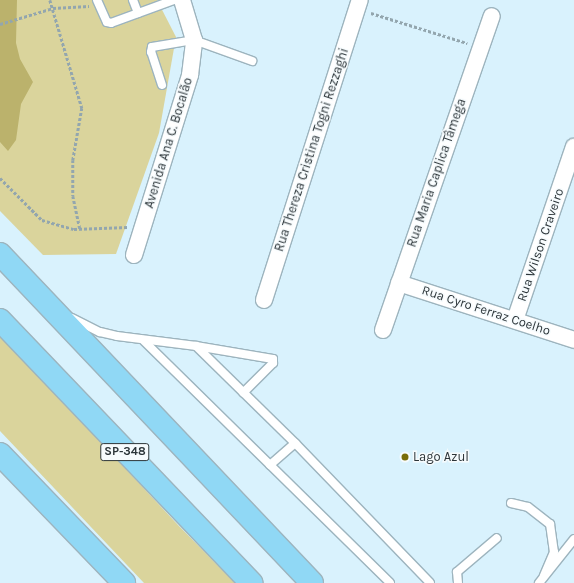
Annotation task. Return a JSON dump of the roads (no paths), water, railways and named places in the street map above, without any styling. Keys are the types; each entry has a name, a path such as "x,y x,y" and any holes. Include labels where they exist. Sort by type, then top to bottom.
{"highway":[{"path":"0,254 312,583"},
{"name":"SP-348","path":"0,320 251,583"},
{"path":"0,454 124,583"}],"street":[{"name":"Avenida Ana C. Bocalão","path":"134,255 185,98 194,40 179,2"},
{"name":"Rua Thereza Cristina Togni Rezzaghi","path":"264,300 359,4"},
{"name":"Rua Maria Caplica Tâmega","path":"383,330 492,16"},
{"name":"Rua Wilson Craveiro","path":"515,320 574,146"},
{"name":"Rua Cyro Ferraz Coelho","path":"399,283 574,340"}],"lane":[{"path":"133,0 138,13"},
{"path":"98,2 107,22 179,2"},
{"path":"162,85 151,52 152,47 194,40 252,61"},
{"path":"32,287 76,321 100,332 143,340 196,346 273,359 273,363 243,393"},
{"path":"143,340 390,583"},
{"path":"196,346 295,442 430,583"},
{"path":"270,465 295,442"},
{"path":"511,503 528,507 550,524 554,552 541,580"},
{"path":"458,583 457,572 497,538"},
{"path":"541,580 574,539"}],"place":[{"name":"Lago Azul","path":"405,457"}]}
